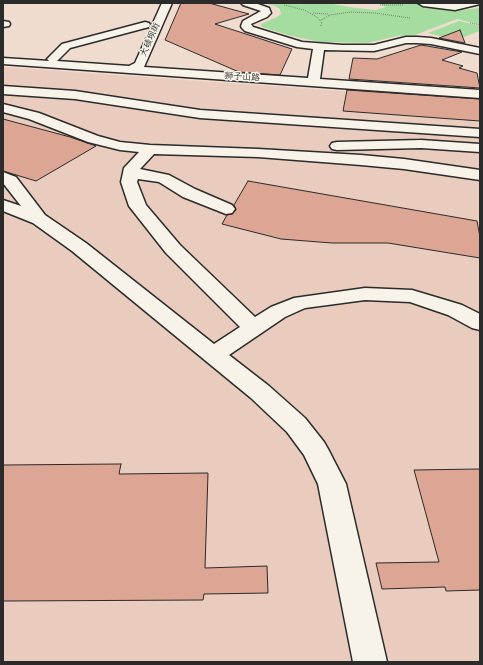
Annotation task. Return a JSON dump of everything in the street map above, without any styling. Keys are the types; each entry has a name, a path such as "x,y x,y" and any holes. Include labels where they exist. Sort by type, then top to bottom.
{"street":[{"name":"大碛坝街","path":"131,64 168,3"},
{"path":"246,3 266,10 264,15 246,23 246,26 249,29 280,40 301,45 319,47 374,48 406,40 417,40 431,41 480,51"},
{"path":"423,3 455,7 476,3"},
{"name":"大碛坝街","path":"139,36 150,14"},
{"path":"53,59 66,46 144,25"},
{"path":"313,80 319,47"},
{"name":"狮子山路","path":"3,55 131,64 313,80 478,88"},
{"name":"狮子山路","path":"3,61 131,64"},
{"path":"3,90 75,95 200,114 480,133"},
{"path":"3,108 34,116 93,140 120,146 150,149 368,160 480,175"},
{"path":"206,151 420,144 480,148"},
{"path":"150,149 132,168 129,182 138,206 173,248 254,328"},
{"path":"131,173 163,178 190,193 226,208"},
{"path":"3,177 10,180 39,219"},
{"path":"3,205 39,219 79,247 260,392 291,420 315,449 332,484 370,662"},
{"path":"213,355 278,312 301,302 365,294 412,296 455,310 480,323"}],"path":[{"path":"283,4 309,12 335,14 365,12 413,18"},
{"path":"309,12 326,25"},
{"path":"321,20 324,17 335,14"},
{"path":"318,29 321,27 322,23"}],"shaded area":[{"path":"3,67 480,101 480,661 3,662"}],"green space":[{"path":"264,3 328,3 375,10 386,7 377,3 418,3 454,11 480,8 480,25 457,19 415,35 397,36 367,43 321,42 291,36 262,27 261,24 281,14 280,9"},
{"path":"459,21 480,26 480,31 456,40 428,33"}],"building":[{"path":"181,3 209,3 249,14 215,24 292,49 280,75 239,72 165,40"},
{"path":"460,30 465,43 439,38"},
{"path":"421,45 462,52 442,60 463,66 459,68 477,73 480,88 349,79 353,58 377,59"},
{"path":"347,90 480,99 480,121 343,111"},
{"path":"3,119 70,137 96,146 36,181 3,171"},
{"path":"248,181 477,221 480,237 480,258 388,243 332,243 281,239 222,224 227,215 232,214 236,210 234,205"},
{"path":"121,464 119,474 208,473 205,568 267,566 268,593 204,594 203,600 3,601 3,465"},
{"path":"480,469 480,590 446,591 445,587 382,589 376,563 439,562 414,470"}]}
